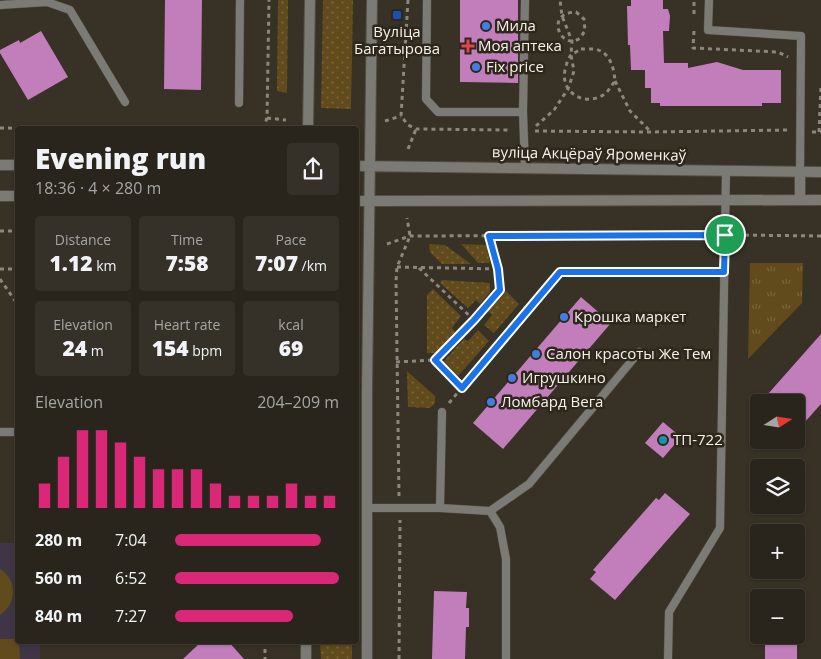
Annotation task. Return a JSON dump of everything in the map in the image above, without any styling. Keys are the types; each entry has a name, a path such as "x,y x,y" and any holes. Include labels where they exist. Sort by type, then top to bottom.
{"street":[{"path":"308,126 310,0"},
{"path":"367,659 372,0"},
{"path":"0,165 15,165"},
{"name":"вуліца Акцёраў Яроменкаў","path":"359,166 821,172"},
{"path":"800,172 800,200"},
{"path":"0,196 15,196"},
{"path":"359,201 821,200"},
{"path":"306,644 306,659"}],"lane":[{"path":"239,103 240,0"},
{"path":"427,0 426,99 432,106 438,112 523,112"},
{"path":"525,0 523,112 525,168"},
{"path":"709,0 708,30 800,36 800,172"},
{"path":"0,6 47,1 70,10 125,102"},
{"path":"668,659 669,612 720,528 726,171"},
{"path":"560,272 724,272"},
{"path":"367,508 440,508 490,511 529,484 639,352"},
{"path":"440,508 442,412"},
{"path":"0,432 15,432"},
{"path":"490,511 500,527 506,559 506,659"}],"path":[{"path":"264,126 267,118 269,0"},
{"path":"408,0 401,116 408,125 416,129 524,130"},
{"path":"560,0 562,16 572,41 571,55 574,71 568,89 554,110 530,131 790,130 820,132 821,86"},
{"path":"694,0 694,19"},
{"path":"576,12 584,19 585,31 579,38 572,41 564,39 558,32 558,22 562,16 576,12"},
{"path":"694,29 694,48 778,52 791,60"},
{"path":"615,81 606,93 595,99 583,99 574,95 568,89 564,76 566,63 571,55 582,50 596,49 608,56 614,68 615,81 630,111 650,132"},
{"path":"384,121 401,116"},
{"path":"267,118 286,120"},
{"path":"790,122 790,130"},
{"path":"0,128 15,128"},
{"path":"408,149 416,129"},
{"path":"399,659 400,508 396,281 397,267 410,236 407,218"},
{"path":"0,231 15,231"},
{"path":"387,244 410,236 821,236"},
{"path":"396,362 435,360 500,290 498,269 489,236"},
{"path":"397,267 498,269"},
{"path":"418,267 474,320"},
{"path":"0,269 15,269"},
{"path":"442,412 560,272"},
{"path":"0,279 15,301"},
{"path":"435,360 462,388"},
{"path":"265,644 265,659"}],"shaded area":[{"path":"0,543 15,543 15,644 40,644 40,659 0,659"}],"green space":[{"path":"278,0 288,0 287,93 277,91"},
{"path":"323,0 353,0 351,109 321,108"},
{"path":"429,244 445,245 471,264 442,264 430,252"},
{"path":"461,244 487,245 490,263 478,263"},
{"path":"750,263 803,263 802,303 748,359"},
{"path":"442,280 490,283 490,292 480,304 476,300 468,308 440,283"},
{"path":"433,289 461,316 452,328 456,333 438,353 427,353 427,295"},
{"path":"506,291 519,304 494,333 484,325 492,315 488,311"},
{"path":"478,330 489,341 458,376 444,361 464,339 468,341"},
{"path":"407,371 435,396 435,403 430,408 408,407"},
{"path":"0,569 10,579 13,592 10,605 0,615"},
{"path":"0,639 15,639 15,644 19,644 20,659 0,659"},
{"path":"320,644 352,644 352,659 321,659"}],"building":[{"path":"165,0 202,0 201,90 164,89"},
{"path":"460,0 518,0 518,83 460,82"},
{"path":"631,0 663,0 663,9 668,9 670,16 669,31 663,31 664,63 688,63 688,68 717,62 743,70 781,70 781,103 762,103 762,106 660,106 660,103 651,103 651,88 645,88 645,70 631,70 627,6 631,6"},
{"path":"41,31 68,77 28,100 0,50 19,40 20,43"},
{"path":"581,297 611,323 503,449 473,423"},
{"path":"821,334 821,404 805,422 805,394 768,394"},
{"name":"ТП-722","path":"663,422 681,437 663,458 645,443"},
{"path":"665,493 690,514 615,600 590,579 596,572 593,570 656,498 659,500"},
{"path":"434,591 467,592 466,608 469,608 469,627 466,627 465,659 432,659"},
{"path":"199,644 231,644 244,659 183,659"},
{"path":"765,644 797,644 797,659 765,659"}],"place":[{"name":"Вуліца Багатырова","path":"397,15"},
{"name":"Мила","path":"486,26"},
{"name":"Моя аптека","path":"468,46"},
{"name":"Fix price","path":"476,67"},
{"name":"Крошка маркет","path":"564,317"},
{"name":"Салон красоты Же Тем","path":"536,354"},
{"name":"Игрушкино","path":"512,378"},
{"name":"Ломбард Вега","path":"491,402"},
{"name":"ТП-722","path":"663,440"}],"route":[{"path":"725,235 724,272 560,272 462,388 435,360 500,290 498,269 489,236 725,235"}]}
